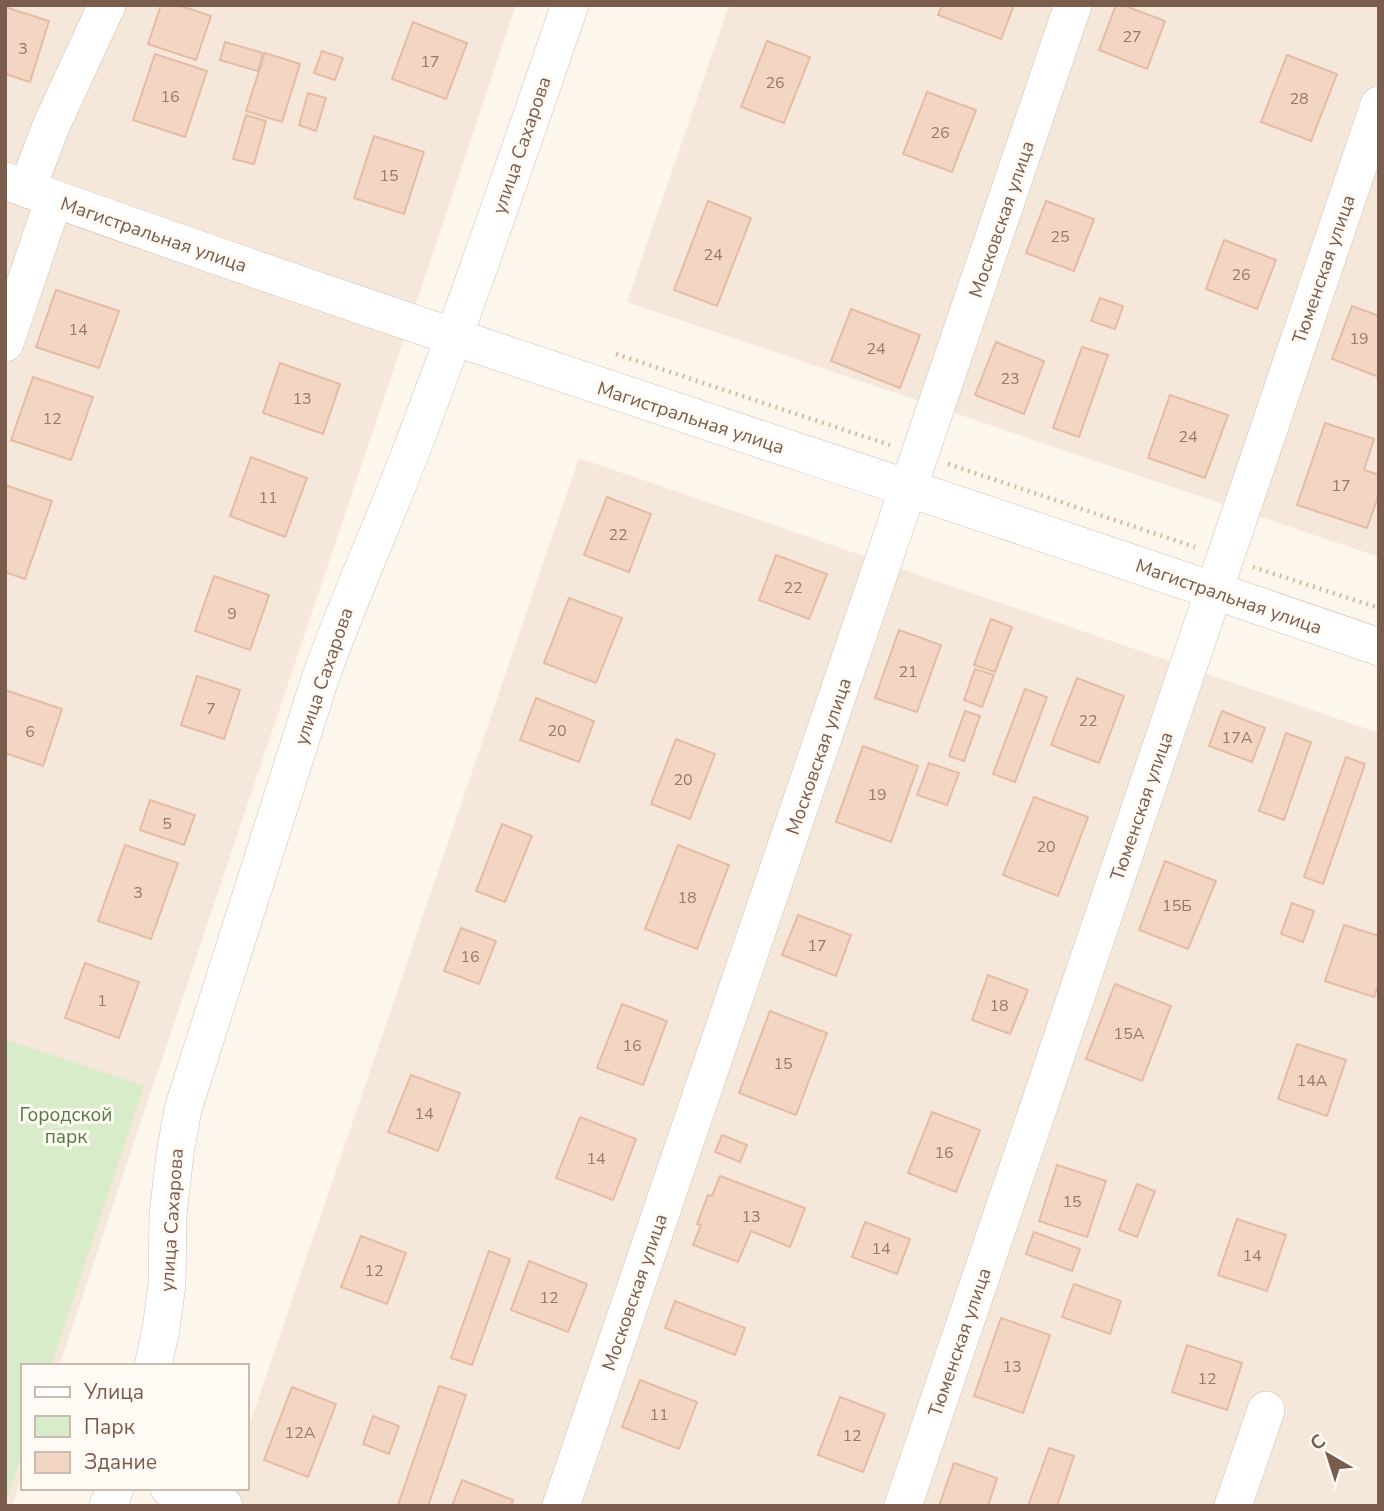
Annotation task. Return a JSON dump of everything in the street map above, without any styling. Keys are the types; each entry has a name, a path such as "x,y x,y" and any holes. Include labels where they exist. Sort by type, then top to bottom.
{"street":[{"path":"5,343 29,190 51,126 107,5"},
{"name":"улица Сахарова","path":"153,1364 167,1284 168,1215 174,1154 183,1109 320,679 345,610 404,471 454,338 570,5"},
{"name":"Московская улица","path":"561,1506 1073,5"},
{"name":"Тюменская улица","path":"903,1506 1379,105"},
{"name":"Магистральная улица","path":"29,190 454,338 909,489 1220,574 1379,647"},
{"path":"1233,1506 1266,1410"},
{"path":"175,1490 225,1506"}],"path":[{"path":"609,352 921,455 1220,574 1379,608"}],"shaded area":[{"path":"5,5 516,5 60,1364 21,1364 21,1480 12,1506 5,1506"},
{"path":"729,5 1379,5 1379,557 627,302"},
{"path":"579,458 1379,733 1379,1506 222,1506 227,1490 248,1490 248,1429"}],"green space":[{"name":"Городской парк","path":"5,1039 144,1086 52,1364 21,1364 21,1457 5,1504"}],"building":[{"path":"161,5 178,5 211,16 196,60 148,44"},
{"path":"942,5 1014,5 1001,39 938,15"},
{"path":"1116,5 1123,5 1165,21 1147,69 1099,50"},
{"path":"5,7 49,21 30,82 5,74"},
{"path":"413,22 467,43 446,99 392,79"},
{"path":"767,41 810,57 784,123 741,107"},
{"path":"225,42 263,53 258,71 220,60"},
{"path":"322,51 343,58 335,80 314,73"},
{"path":"265,53 300,64 282,122 246,111"},
{"path":"155,54 207,71 185,137 133,120"},
{"path":"1287,55 1337,74 1311,141 1261,122"},
{"path":"927,92 976,110 952,172 903,154"},
{"path":"308,93 326,98 316,131 299,125"},
{"path":"246,115 266,121 254,164 233,159"},
{"path":"374,136 424,152 404,214 354,198"},
{"path":"708,201 751,218 717,306 674,290"},
{"path":"1046,201 1094,219 1074,271 1026,253"},
{"path":"1224,240 1276,260 1257,309 1206,289"},
{"path":"56,290 119,311 99,368 36,347"},
{"path":"1100,298 1123,306 1115,329 1091,321"},
{"path":"1352,306 1379,316 1379,377 1332,359"},
{"path":"851,309 920,335 900,388 831,361"},
{"path":"996,342 1044,361 1024,414 975,395"},
{"path":"1082,347 1108,355 1079,437 1053,428"},
{"path":"280,363 340,384 323,434 263,413"},
{"path":"33,377 93,397 71,460 11,440"},
{"path":"1170,395 1228,415 1205,478 1148,458"},
{"path":"1325,423 1374,439 1364,470 1379,475 1379,494 1367,528 1297,505"},
{"path":"251,457 307,478 285,537 230,516"},
{"path":"5,485 52,501 25,579 5,572"},
{"path":"607,497 651,514 629,572 584,555"},
{"path":"776,555 827,574 809,619 759,600"},
{"path":"214,576 269,595 250,650 195,631"},
{"path":"569,598 622,618 596,683 544,663"},
{"path":"991,619 1012,627 995,672 974,665"},
{"path":"899,630 941,645 917,712 875,698"},
{"path":"975,669 994,675 982,707 964,700"},
{"path":"197,676 240,690 224,739 181,725"},
{"path":"1077,678 1124,696 1099,763 1051,745"},
{"path":"1025,689 1047,697 1015,782 993,774"},
{"path":"5,690 62,709 43,766 5,753"},
{"path":"536,698 594,721 579,762 520,740"},
{"path":"965,711 980,716 964,761 949,756"},
{"path":"1222,711 1265,728 1252,762 1209,746"},
{"path":"1286,733 1311,742 1284,820 1259,811"},
{"path":"676,739 715,754 690,819 651,804"},
{"path":"863,746 918,766 891,842 836,822"},
{"path":"1346,757 1365,764 1323,884 1304,877"},
{"path":"929,763 959,773 947,805 917,795"},
{"path":"1034,797 1088,817 1058,896 1003,875"},
{"path":"150,800 195,815 184,845 140,830"},
{"path":"502,824 532,836 505,902 476,891"},
{"path":"125,845 178,863 151,939 98,921"},
{"path":"678,845 729,865 697,949 645,929"},
{"path":"1165,861 1216,881 1188,949 1139,930"},
{"path":"1292,903 1314,911 1303,942 1281,934"},
{"path":"798,915 851,935 836,976 782,955"},
{"path":"1344,925 1379,936 1379,983 1374,997 1325,981"},
{"path":"461,928 496,941 479,984 444,971"},
{"path":"85,963 139,982 119,1038 65,1018"},
{"path":"988,975 1028,990 1010,1034 972,1020"},
{"path":"1115,984 1171,1006 1142,1081 1086,1059"},
{"path":"622,1004 667,1021 643,1085 597,1068"},
{"path":"770,1011 827,1033 796,1115 739,1093"},
{"path":"1297,1044 1346,1060 1327,1116 1278,1099"},
{"path":"411,1075 460,1093 438,1151 388,1132"},
{"path":"932,1112 980,1130 956,1192 908,1173"},
{"path":"580,1117 636,1139 613,1200 556,1178"},
{"path":"722,1135 747,1145 740,1162 715,1152"},
{"path":"1057,1165 1106,1181 1087,1237 1039,1221"},
{"path":"720,1176 805,1208 790,1247 751,1231 738,1262 693,1245 701,1225 697,1224 708,1195 712,1196"},
{"path":"1137,1184 1155,1191 1137,1237 1119,1230"},
{"path":"1237,1219 1286,1235 1267,1291 1218,1275"},
{"path":"865,1222 910,1239 897,1274 852,1257"},
{"path":"1034,1232 1080,1249 1072,1271 1026,1254"},
{"path":"361,1236 406,1253 387,1304 341,1287"},
{"path":"489,1251 510,1259 472,1365 451,1358"},
{"path":"529,1261 587,1284 568,1332 511,1310"},
{"path":"1074,1284 1121,1301 1110,1334 1062,1317"},
{"path":"675,1301 745,1328 735,1355 665,1328"},
{"path":"1001,1318 1050,1335 1023,1413 974,1396"},
{"path":"1187,1345 1242,1363 1227,1410 1172,1392"},
{"path":"640,1380 697,1402 679,1449 622,1427"},
{"path":"439,1386 466,1395 428,1506 398,1505"},
{"path":"292,1387 336,1404 308,1477 264,1460"},
{"path":"840,1397 885,1414 863,1472 818,1455"},
{"path":"373,1416 399,1426 389,1454 363,1444"},
{"path":"1049,1448 1074,1456 1057,1506 1028,1506"},
{"path":"954,1463 997,1478 988,1506 939,1506"},
{"path":"462,1480 513,1500 511,1506 452,1506"}]}
